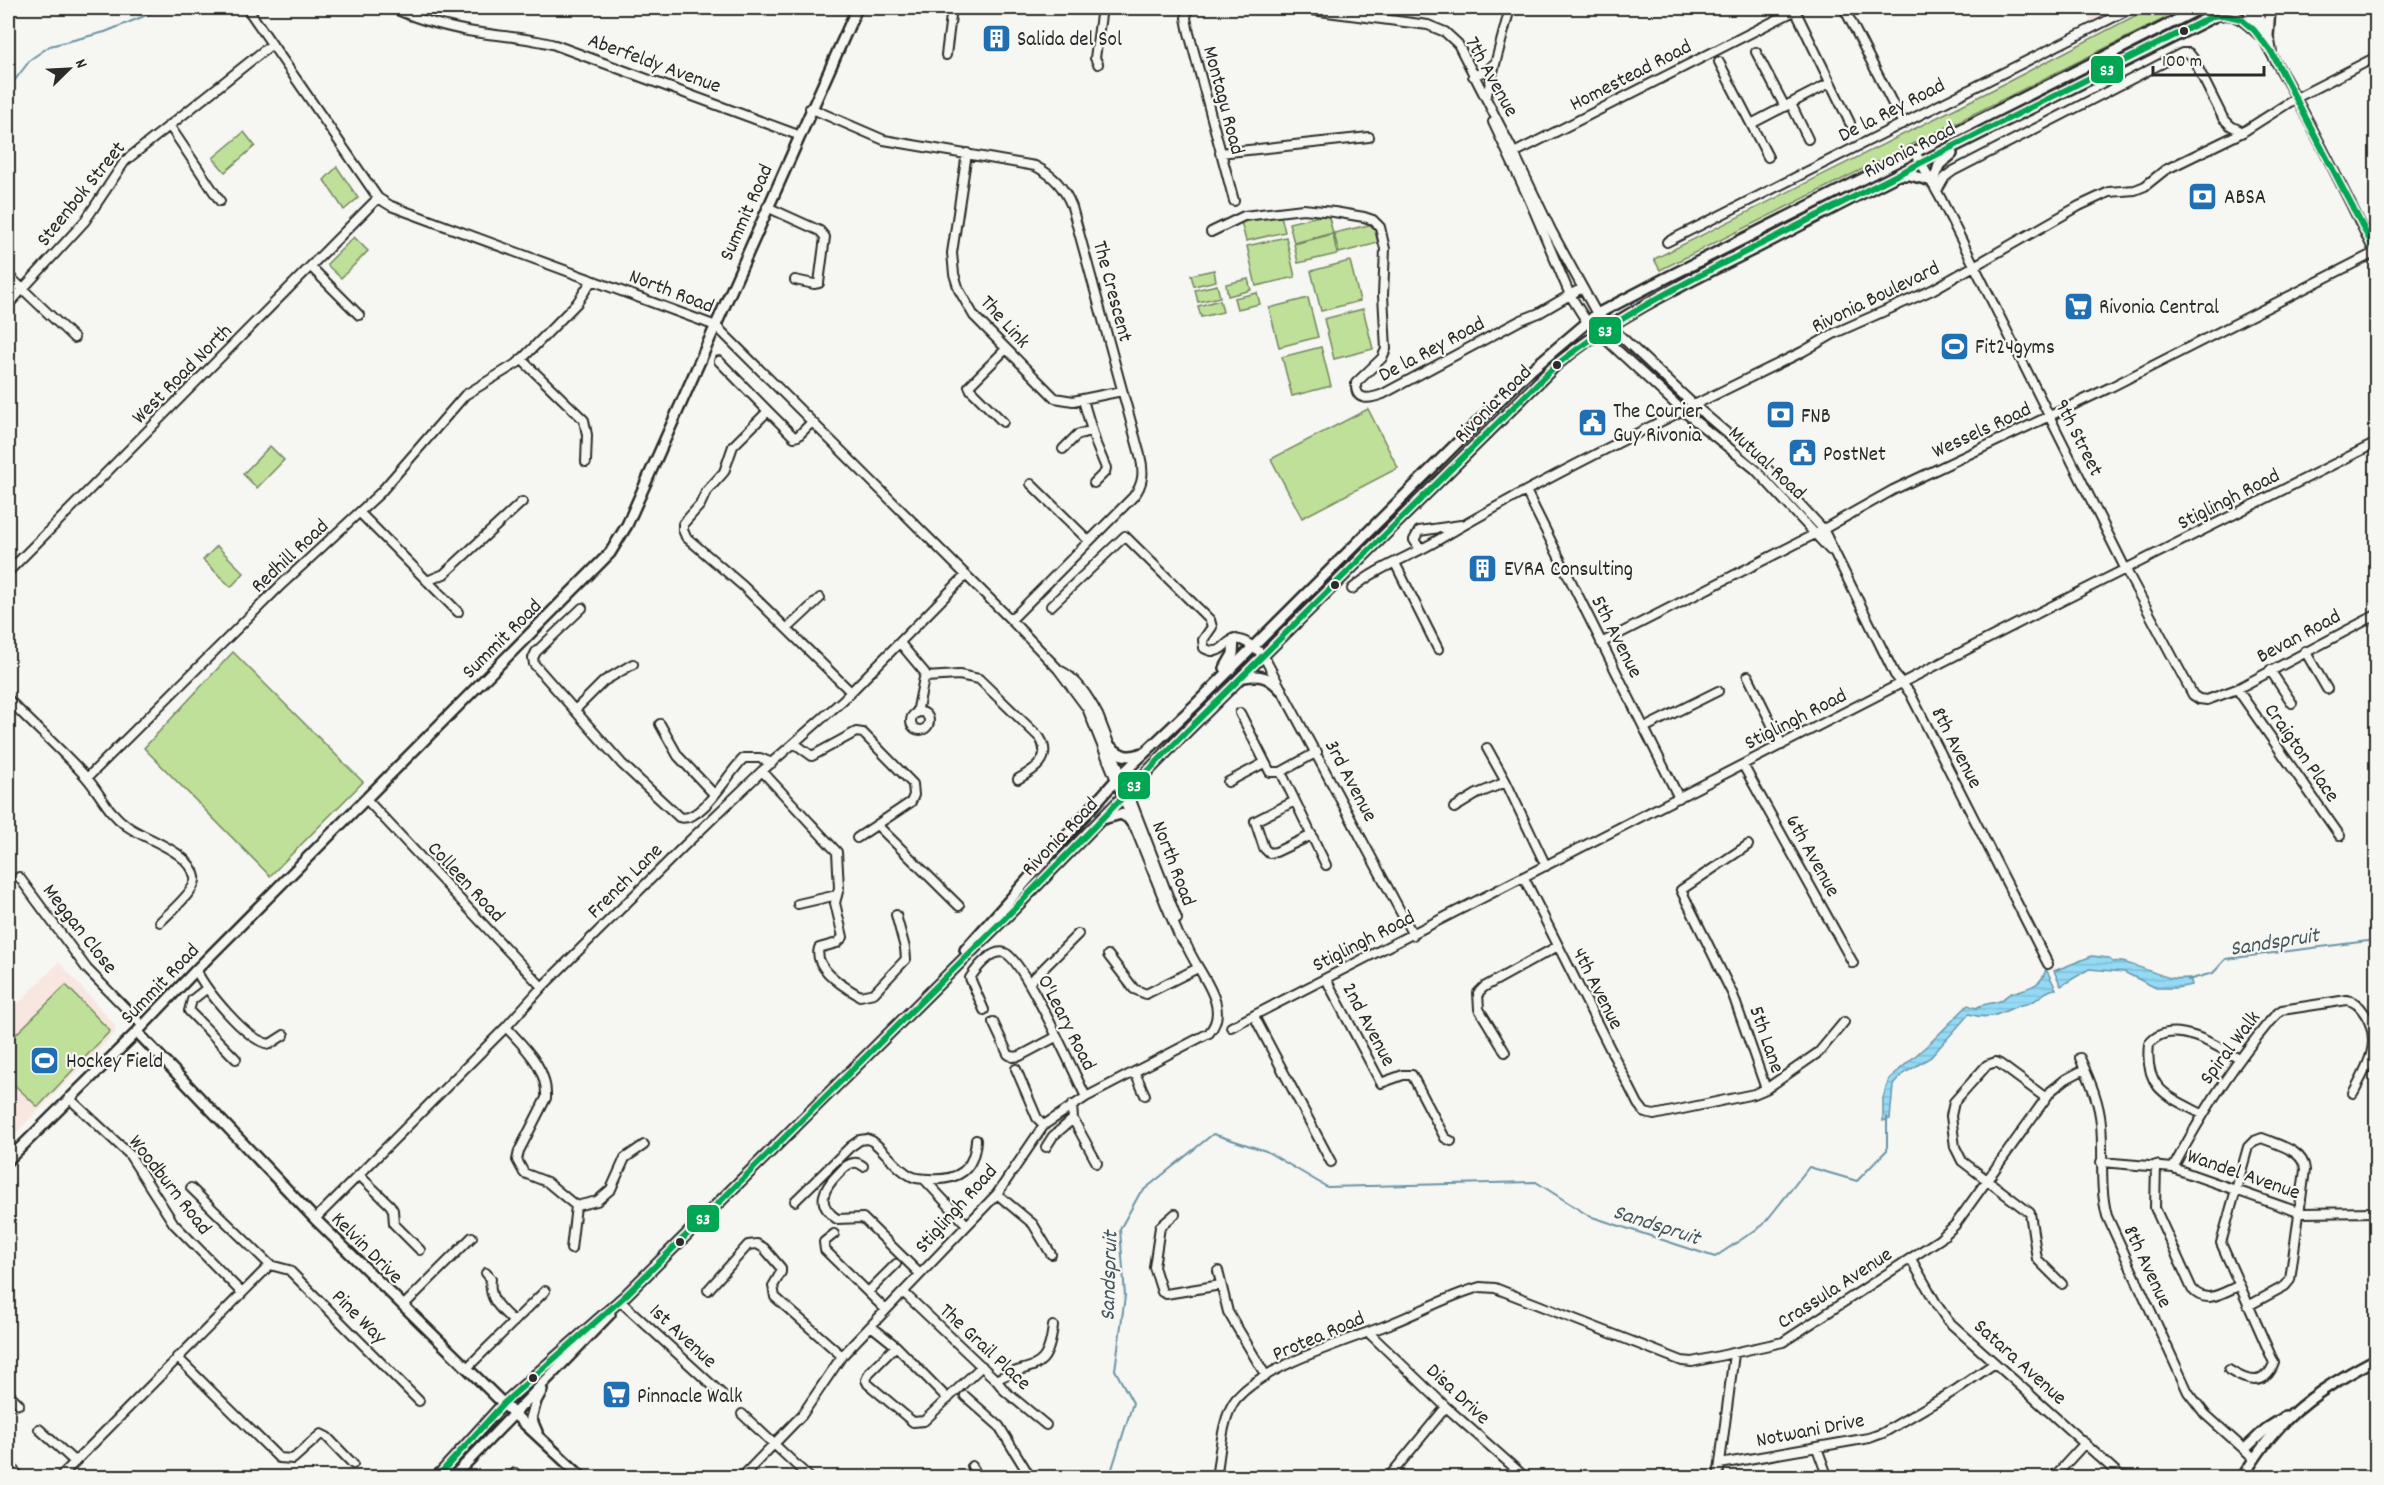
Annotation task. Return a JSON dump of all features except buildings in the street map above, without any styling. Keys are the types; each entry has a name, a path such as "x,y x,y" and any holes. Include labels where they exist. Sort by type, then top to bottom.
{"main road":[{"name":"Summit Road","path":"8,1160 610,553 627,525 855,8"},
{"name":"Rivonia Road","path":"939,982 1119,777 1196,704 1524,376 1587,322 1598,314 2201,8"},
{"name":"Rivonia Road","path":"452,1478 622,1299 1263,655 1555,366 1608,326 1994,126 2231,8"},
{"path":"2213,16 2232,14 2264,36 2270,8"},
{"path":"1897,176 1910,175 1934,185 1934,176 1942,160 1980,138 1994,126"},
{"path":"1196,704 1200,692 1231,660 1234,652 1234,639"},
{"path":"1243,677 1266,676 1281,690"},
{"path":"1110,746 1123,756 1135,756 1145,752"},
{"path":"1099,821 1121,814 1128,818 1134,826"},
{"name":"Kelvin Drive","path":"140,1029 315,1219 514,1414 583,1478"},
{"name":"Rivonia Road","path":"436,1478 504,1403 622,1299"},
{"path":"2242,1478 2276,1431 2293,1414 2335,1382 2376,1359"},
{"path":"549,1377 536,1401 531,1418 535,1429 550,1448"},
{"path":"2245,1449 2272,1424 2293,1414"}],"street":[{"name":"North Road","path":"247,8 378,198 391,206 716,326 1011,620 1058,669 1080,697 1091,717 1119,777 1188,948 1216,1002"},
{"name":"Aberfeldy Avenue","path":"393,8 467,31 539,40 555,45 798,135"},
{"path":"946,56 952,8"},
{"path":"1098,64 1095,58 1102,8"},
{"name":"Montagu Road","path":"1188,8 1186,18 1189,33 1234,201"},
{"path":"1296,8 1428,25 1440,29 1451,37"},
{"path":"1486,99 1510,8"},
{"path":"1844,8 1903,124"},
{"name":"De la Rey Road","path":"1667,242 2132,8"},
{"path":"2247,8 2264,36 2376,253"},
{"path":"2256,8 2264,36"},
{"path":"1797,9 1850,123"},
{"name":"Homestead Road","path":"1511,155 1797,9"},
{"name":"7th Avenue","path":"1451,37 1486,99 1570,295 1587,322"},
{"name":"7th Avenue","path":"1451,37 1511,155 1598,314"},
{"name":"Steenbok Street","path":"8,306 85,221 125,161 272,44"},
{"path":"1756,52 1808,139"},
{"path":"1934,185 1953,171 2059,114 2177,54 2186,52 2193,58 2223,118 2231,126 2244,132"},
{"name":"Rivonia Boulevard","path":"1352,589 1368,577 1526,491 1802,352 1835,333 1932,290 2079,206 2109,192 2139,189 2165,170 2244,132 2296,98 2376,57"},
{"path":"1474,76 1488,69 1497,60"},
{"path":"1719,62 1768,158"},
{"path":"1751,124 1830,83"},
{"name":"The Crescent","path":"810,108 884,140 1035,166 1061,184 1076,218 1140,455 1143,478 1136,493 1011,620"},
{"path":"169,125 220,201"},
{"path":"1220,153 1369,137"},
{"name":"9th Street","path":"1915,152 1934,185 2126,570 2193,695 2207,700 2237,689"},
{"name":"The Link","path":"968,153 952,253 954,274 968,308 1055,398 1067,401 1083,400 1122,391"},
{"name":"West Road North","path":"8,572 378,198"},
{"path":"767,207 817,230 825,237 819,283 814,285 795,280"},
{"name":"De la Rey Road","path":"1211,232 1244,216 1303,209 1364,217 1373,220 1380,227 1385,249 1383,295 1386,346 1382,358 1356,383 1356,392 1365,399 1383,394 1521,320 1539,313 1582,288"},
{"name":"Wessels Road","path":"1601,643 1819,531 1893,490 2050,417 2376,253"},
{"path":"311,267 359,315"},
{"path":"8,275 74,338"},
{"name":"Redhill Road","path":"87,778 273,594 360,513 405,466 426,438 465,395 521,359 578,303 592,280"},
{"name":"Mutual Road","path":"1598,314 1608,326 1694,405 1762,463 1819,531"},
{"name":"Mutual Road","path":"1587,322 1683,411 1755,469 1819,531"},
{"path":"1003,422 969,386 1006,349"},
{"path":"521,359 584,420 587,435 586,462"},
{"path":"719,361 794,437 812,422"},
{"path":"1083,400 1106,469 1094,483"},
{"path":"768,411 734,446 724,472 683,524 683,530 686,537 743,586 851,692"},
{"path":"1063,449 1077,435 1092,430"},
{"name":"Stiglingh Road","path":"1231,1027 2376,443"},
{"path":"1755,469 1762,463"},
{"path":"1031,484 1089,542"},
{"name":"5th Avenue","path":"1526,491 1679,798"},
{"path":"427,581 444,574 522,502"},
{"path":"360,513 458,612"},
{"name":"Rivonia Boulevard","path":"1424,548 1418,546 1414,540 1419,531 1465,524"},
{"name":"8th Avenue","path":"1819,531 1832,550 1895,675 1910,693 2048,964"},
{"path":"1051,606 1125,536 1210,621 1212,627 1203,640 1204,648 1213,652 1217,651 1234,639 1242,639 1253,646"},
{"path":"1395,563 1438,649"},
{"name":"French Lane","path":"315,1219 506,1027 542,987 762,771 851,692 966,575"},
{"path":"787,629 820,598"},
{"path":"582,608 537,652 533,658 537,669 622,764 679,817 686,819 696,814 744,758 760,758 772,763"},
{"name":"Bevan Road","path":"2237,689 2376,615"},
{"path":"900,643 923,669 925,676 917,713"},
{"name":"3rd Avenue","path":"1253,646 1263,655 1317,752 1413,934"},
{"path":"2305,651 2327,689"},
{"path":"575,710 604,681 633,664"},
{"name":"North Road","path":"1058,669 1071,678 1090,700 1110,746 1119,777"},
{"path":"2270,670 2292,703"},
{"path":"925,676 959,675 979,679 1040,738 1044,748 1042,762 1034,770 1018,779"},
{"path":"1748,676 1782,745"},
{"name":"Craigton Place","path":"2237,689 2340,836"},
{"path":"1644,728 1718,691"},
{"path":"8,699 87,778 105,806 125,825 151,841 170,848 194,872 196,879 193,888 160,922"},
{"path":"1240,713 1270,772 1281,772 1317,752"},
{"path":"660,724 678,756 714,794"},
{"path":"794,743 812,756 856,732 866,735 908,777 914,789 911,802 856,838"},
{"path":"1487,748 1546,866"},
{"path":"1228,782 1264,763"},
{"name":"6th Avenue","path":"1743,765 1853,963"},
{"path":"762,771 837,852 839,888 835,903 843,937 837,943 819,948 818,957 831,975 860,996 874,993 906,959 896,915"},
{"path":"1281,772 1326,865"},
{"path":"1454,808 1506,782"},
{"name":"North Road","path":"1126,794 1134,826 1179,936 1188,948"},
{"name":"Colleen Road","path":"366,799 542,987"},
{"path":"1295,801 1255,821 1264,848 1272,853 1312,835"},
{"path":"878,825 959,906"},
{"name":"5th Lane","path":"1645,1113 1654,1115 1754,1094 1766,1089 1733,995 1681,890 1748,844"},
{"name":"Meggan Close","path":"19,877 87,969 140,1029"},
{"name":"4th Avenue","path":"1524,878 1638,1104 1645,1113"},
{"path":"798,904 837,895"},
{"path":"1030,982 1078,934"},
{"path":"1505,1052 1479,1009 1478,993 1484,987 1558,946"},
{"name":"O'Leary Road","path":"984,1010 970,981 973,973 998,952 1006,953 1018,963 1030,982 1086,1097"},
{"path":"1108,955 1134,989 1146,994 1198,968"},
{"path":"196,970 206,989 258,1041 270,1044 284,1035"},
{"name":"2nd Avenue","path":"1326,979 1381,1083 1402,1075 1412,1075 1445,1138 1451,1141"},
{"path":"206,989 192,1000 189,1011 236,1059"},
{"name":"Spiral Walk","path":"2173,1168 2202,1114 2240,1059 2274,1016 2282,1010 2351,1000 2362,1009 2374,1038 2372,1059 2353,1094"},
{"name":"Stiglingh Road","path":"741,1478 802,1414 842,1356 997,1194 1044,1125 1086,1097 1209,1033 1217,1018 1216,1002"},
{"path":"1254,1016 1330,1162"},
{"path":"993,1022 1008,1054 1013,1057 1020,1056 1056,1037"},
{"path":"1766,1089 1819,1052 1844,1022"},
{"path":"506,1027 536,1060 547,1089 546,1098 519,1151 517,1160 519,1167 524,1173 547,1182 576,1206"},
{"path":"2202,1114 2160,1091 2153,1078 2149,1044 2156,1037 2172,1032 2180,1033 2210,1041 2240,1059"},
{"name":"8th Avenue","path":"2080,1058 2096,1098 2101,1125 2103,1201 2107,1216 2180,1377 2195,1403 2255,1459"},
{"path":"2046,1098 1996,1062 1987,1065 1954,1102 1951,1116 1957,1152 1962,1161 2030,1213 2037,1259 2062,1284"},
{"path":"1016,1069 1036,1118 1044,1125"},
{"name":"Crassula Avenue","path":"1495,1287 1686,1362 1734,1354 1783,1342 1940,1239 1955,1225 2046,1098 2066,1079 2085,1069"},
{"path":"1135,1073 1145,1095"},
{"name":"Woodburn Road","path":"69,1098 129,1154 174,1224 242,1293"},
{"path":"1072,1105 1073,1119 1097,1163"},
{"path":"1046,1147 1053,1136 1073,1119"},
{"path":"2229,1370 2244,1380 2257,1380 2270,1371 2274,1363 2238,1286 2220,1243 2248,1147 2254,1141 2262,1138 2298,1154 2303,1158 2305,1170 2301,1213 2290,1280 2285,1286 2248,1306"},
{"path":"795,1201 854,1144 863,1139 877,1145 910,1176 944,1180 957,1177 973,1157 976,1140"},
{"path":"576,1206 597,1201 611,1189 626,1158 644,1145"},
{"path":"863,1166 857,1162 850,1164 828,1184 824,1192 825,1207 837,1219 863,1218 920,1274"},
{"name":"Wandel Avenue","path":"2101,1162 2173,1168 2301,1213 2376,1212"},
{"path":"2156,1165 2155,1208 2192,1289 2200,1296 2207,1298 2238,1286"},
{"path":"359,1175 392,1208 394,1224 420,1250"},
{"path":"924,1179 967,1225"},
{"name":"Pine Way","path":"191,1188 270,1265 289,1270 419,1401"},
{"path":"997,1194 1033,1224 1051,1254"},
{"path":"571,1249 576,1206"},
{"path":"1175,1214 1160,1227 1154,1267 1162,1292 1166,1294 1221,1285"},
{"path":"834,1234 824,1242 825,1250 886,1310"},
{"path":"403,1306 472,1237"},
{"path":"708,1290 748,1245 755,1243 764,1248 781,1268 782,1272 772,1286 775,1297 842,1356"},
{"name":"Satara Avenue","path":"1911,1259 1948,1321 2123,1478"},
{"path":"868,1292 896,1264"},
{"path":"59,1478 270,1265"},
{"path":"1218,1271 1228,1312 1266,1376"},
{"path":"486,1273 491,1280 489,1290 493,1300 514,1322"},
{"name":"Protea Road","path":"1215,1478 1231,1407 1241,1394 1266,1376 1475,1289 1495,1287"},
{"path":"467,1368 545,1291"},
{"name":"The Grail Place","path":"903,1292 982,1366 1005,1391 1046,1425"},
{"name":"1st Avenue","path":"622,1299 725,1397"},
{"path":"871,1326 896,1346 948,1399"},
{"path":"996,1380 1038,1365 1044,1359 1048,1349 1053,1326"},
{"name":"Disa Drive","path":"1369,1333 1446,1407 1526,1478"},
{"path":"896,1346 867,1377 868,1384 914,1422 924,1421 982,1366"},
{"path":"1718,1478 1734,1354"},
{"path":"177,1357 279,1458 293,1459 321,1434 327,1437 353,1464"},
{"name":"Notwani Drive","path":"1719,1464 1858,1442 1882,1433 1954,1391 1995,1363"},
{"path":"8,1392 19,1404"},
{"path":"965,1396 993,1420 1006,1436 1026,1470 1024,1478"},
{"path":"1388,1478 1446,1407"},
{"path":"742,1414 810,1478"},
{"path":"39,1429 75,1462"},
{"path":"2053,1478 2085,1443"},
{"path":"1817,1448 1828,1478"},
{"path":"8,1464 21,1478"},
{"path":"972,1466 979,1478"}],"shaded area":[{"path":"2084,8 2126,8 2092,24"},
{"name":"Hockey Field","path":"59,962 115,1025 115,1033 8,1141 8,1014"}],"green space":[{"path":"2150,8 2186,8 1660,270 1654,259 1996,88"},
{"path":"244,132 255,146 225,172 213,158"},
{"path":"337,167 358,198 344,210 324,180"},
{"path":"1280,212 1285,232 1246,241 1241,222"},
{"path":"1328,214 1333,233 1294,243 1289,223"},
{"path":"1373,224 1378,243 1339,253 1334,233"},
{"path":"1333,234 1337,254 1298,263 1294,244"},
{"path":"354,237 368,251 341,278 328,266 328,263"},
{"path":"1286,237 1295,277 1256,286 1247,246"},
{"path":"1350,261 1360,301 1321,311 1311,271"},
{"path":"1214,270 1216,281 1194,286 1191,275"},
{"path":"1248,279 1251,290 1228,296 1226,284"},
{"path":"1217,285 1220,297 1198,302 1195,290"},
{"path":"1257,293 1260,304 1237,309 1234,298"},
{"path":"1308,298 1318,337 1279,347 1269,308"},
{"path":"1220,300 1223,312 1201,317 1198,306"},
{"path":"1363,309 1373,349 1334,359 1324,319"},
{"path":"1321,347 1331,386 1292,396 1282,357"},
{"path":"1368,409 1398,468 1302,518 1271,459"},
{"path":"270,446 284,460 257,488 243,474"},
{"path":"217,546 244,573 231,587 203,560"},
{"path":"233,652 363,782 270,876 144,748"},
{"name":"Hockey Field","path":"66,985 110,1031 38,1107 8,1079 8,1042"}],"water":[{"path":"2092,956 2108,958 2113,962 2124,962 2171,978 2190,978 2192,985 2156,988 2124,972 2089,969 2061,986 2054,971"},
{"path":"2046,969 2056,989 2046,992 2030,1003 1995,1015 1983,1017 1969,1014 1931,1057 1903,1074 1893,1085 1890,1119 1883,1121 1883,1098 1889,1079 1968,1005 1976,1008 1997,1002 2010,994 2033,986 2041,980"}],"waterway":[{"path":"8,89 31,59 50,46 105,32 164,8"},
{"name":"Sandspruit","path":"2188,980 2213,973 2226,959 2376,940"},
{"name":"Sandspruit","path":"1109,1478 1133,1403 1115,1370 1125,1296 1120,1229 1140,1193 1213,1134 1266,1151 1327,1187 1536,1182 1589,1216 1715,1257 1763,1225 1809,1167 1857,1181 1887,1150 1887,1117"}],"transit line":[{"name":"S3","path":"436,1478 504,1403 625,1296 1015,908 1186,732 1555,366 1613,325 1704,273 2213,16 2224,15 2241,19 2254,30 2272,53 2376,252"}],"place":[{"name":"Salida del Sol","path":"996,38"},
{"name":"ABSA","path":"2203,196"},
{"name":"Rivonia Central","path":"2078,306"},
{"name":"Fit24gyms","path":"1954,346"},
{"name":"FNB","path":"1780,415"},
{"name":"The Courier Guy Rivonia","path":"1592,422"},
{"name":"PostNet","path":"1802,453"},
{"name":"EVRA Consulting","path":"1483,568"},
{"name":"Hockey Field","path":"45,1060"},
{"name":"Pinnacle Walk","path":"616,1395"}]}
